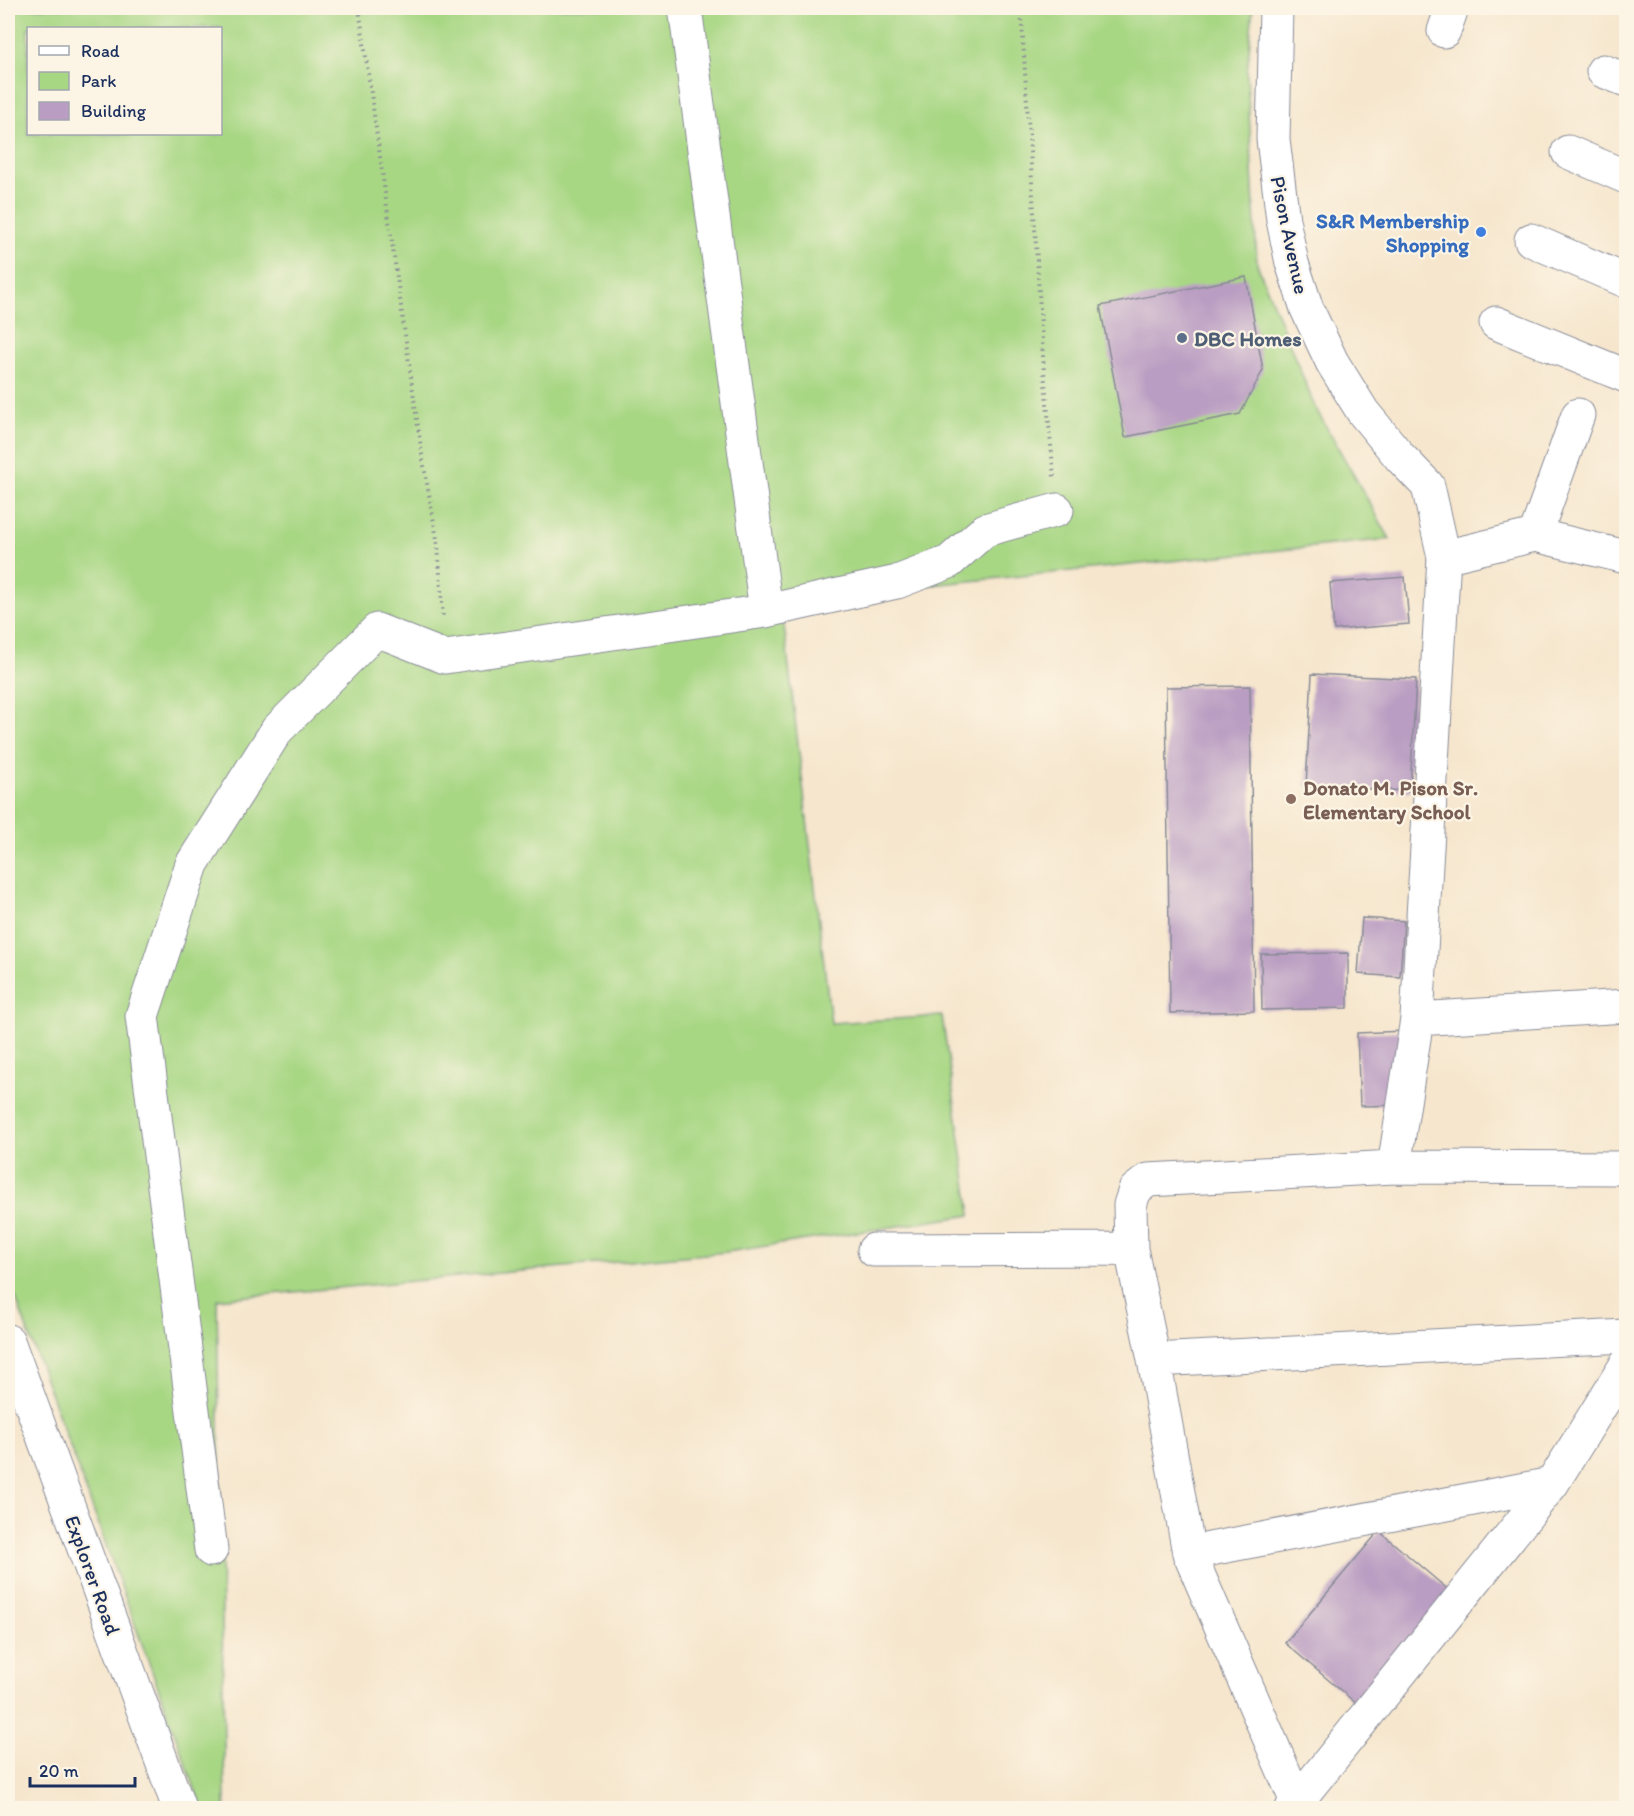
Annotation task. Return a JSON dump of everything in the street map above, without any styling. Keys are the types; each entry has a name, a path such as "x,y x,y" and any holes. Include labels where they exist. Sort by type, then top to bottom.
{"street":[{"path":"685,8 765,611"},
{"name":"Pison Avenue","path":"1276,8 1273,139 1283,220 1292,263 1307,309 1332,362 1357,402 1400,457 1428,486 1444,557 1417,1019 1394,1167"},
{"path":"1568,152 1626,177"},
{"path":"1531,240 1626,281"},
{"path":"1496,323 1626,376"},
{"path":"1535,535 1578,416"},
{"path":"211,1550 142,1016 192,864 277,730 377,630 445,657 765,611 897,582 949,562 985,530 1057,510"},
{"path":"1444,557 1535,535 1626,557"},
{"path":"1417,1019 1626,1006"},
{"path":"1626,1168 1394,1167 1148,1180 1135,1190 1130,1205 1131,1249 1189,1553 1294,1805 1552,1484 1626,1365"},
{"path":"874,1250 1131,1249"},
{"path":"1154,1360 1626,1336"},
{"name":"Explorer Road","path":"8,1341 179,1809"},
{"path":"1189,1553 1552,1484"}],"path":[{"path":"359,8 417,422 438,545 445,657"},
{"path":"1021,8 1044,372 1057,510"}],"green space":[{"path":"8,8 1253,8 1247,74 1257,264 1315,407 1390,539 781,600 831,1023 942,1016 971,1215 727,1252 217,1299 225,1808 202,1808 8,1277"}],"building":[{"name":"DBC Homes","path":"1246,277 1263,370 1240,414 1125,437 1100,306"},
{"path":"1405,577 1409,624 1334,630 1330,583"},
{"path":"1312,674 1416,679 1410,791 1306,786"},
{"path":"1250,686 1254,1011 1170,1013 1166,687"},
{"path":"1362,918 1404,921 1400,977 1358,974"},
{"path":"1348,953 1348,1008 1262,1010 1261,954"},
{"path":"1405,1031 1407,1105 1360,1106 1357,1033"},
{"path":"1379,1531 1452,1593 1358,1705 1285,1643"}],"place":[{"name":"S&R Membership Shopping","path":"1481,232"},
{"name":"DBC Homes","path":"1182,338"},
{"name":"Donato M. Pison Sr. Elementary School","path":"1291,799"}]}
